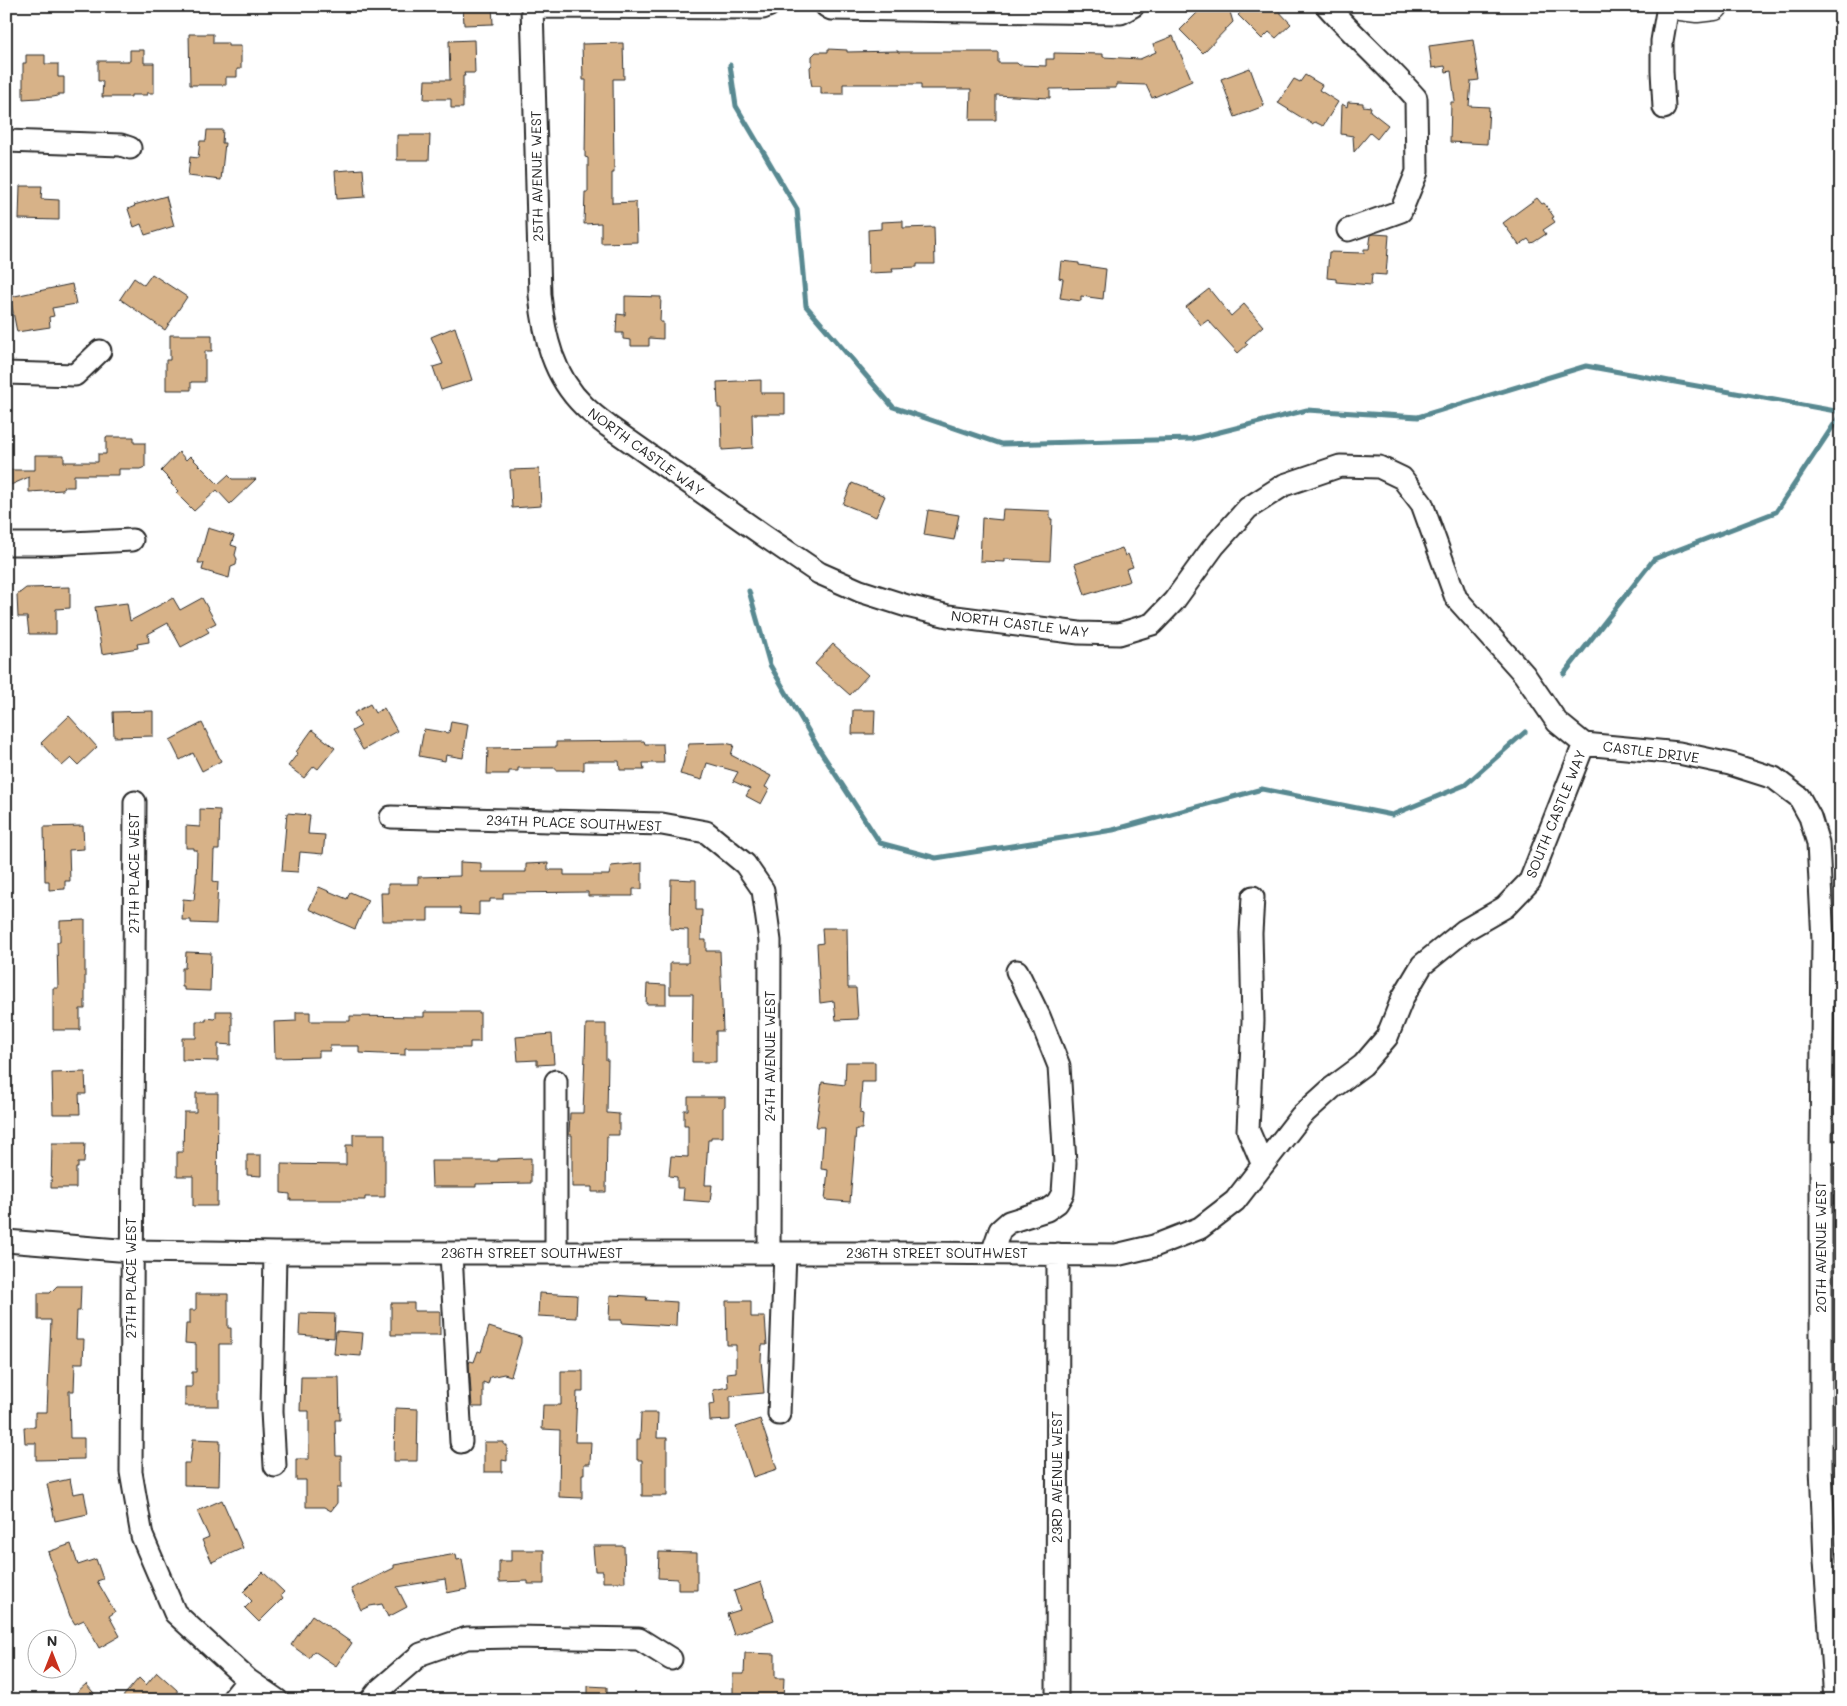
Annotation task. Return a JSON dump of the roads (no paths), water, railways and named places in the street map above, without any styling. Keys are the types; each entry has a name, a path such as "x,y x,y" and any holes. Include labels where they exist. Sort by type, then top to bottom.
{"main road":[{"path":"1681,6 1697,8 1714,6"}],"street":[{"path":"532,7 763,8 768,6"},
{"path":"826,6 831,9 1120,13 1132,6"},
{"path":"1327,6 1416,98 1417,172 1401,211 1348,230"},
{"path":"1664,108 1662,41 1668,6"},
{"name":"25TH AVENUE WEST","path":"532,7 540,294 542,318 549,344"},
{"path":"6,141 121,145 130,148"},
{"name":"NORTH CASTLE WAY","path":"549,344 555,365 569,388 584,406 608,426 763,536 819,573 860,591 907,606 948,616 1079,633 1119,634 1152,624 1174,601 1214,546 1248,508 1284,485 1340,466 1379,467 1402,478 1422,504 1456,598 1524,674 1557,722 1584,744"},
{"path":"6,373 75,375 100,351"},
{"path":"6,544 132,540"},
{"name":"CASTLE DRIVE","path":"1584,744 1679,753 1730,764 1774,778 1799,797"},
{"name":"SOUTH CASTLE WAY","path":"1058,1254 1116,1255 1154,1246 1200,1228 1235,1202 1301,1116 1332,1088 1363,1065 1387,1037 1404,996 1422,965 1465,930 1505,907 1530,881 1584,744"},
{"name":"20TH AVENUE WEST","path":"1799,797 1810,816 1818,843 1832,941 1831,1152 1821,1467 1825,1561 1836,1700"},
{"name":"27TH PLACE WEST","path":"135,802 131,1472 142,1536 175,1614 248,1680 277,1700"},
{"name":"234TH PLACE SOUTHWEST","path":"390,816 662,824 706,832 745,864"},
{"name":"24TH AVENUE WEST","path":"745,864 763,890 770,941 780,1414"},
{"path":"1253,897 1251,933 1253,1021 1248,1130 1263,1166"},
{"path":"992,1254 1000,1230 1009,1222 1047,1210 1057,1203 1063,1193 1065,1164 1059,1066 1039,1016 1017,971"},
{"path":"556,1081 556,1253"},
{"name":"236TH STREET SOUTHWEST","path":"6,1241 132,1251 275,1253 1058,1254"},
{"path":"275,1253 272,1411 275,1466"},
{"path":"451,1253 461,1442"},
{"name":"23RD AVENUE WEST","path":"1057,1700 1058,1254"},
{"path":"371,1700 378,1691 421,1654 467,1638 639,1639 671,1659"},
{"path":"232,1700 248,1680"}],"waterway":[{"path":"730,65 736,106 797,209 806,306 893,407 1001,444 1192,439 1307,410 1418,417 1586,366 1841,412"},
{"path":"1564,674 1654,559 1776,512 1841,414"},
{"path":"749,591 770,665 819,749 880,843 936,858 1113,830 1262,789 1392,815 1465,785 1525,732"}]}
